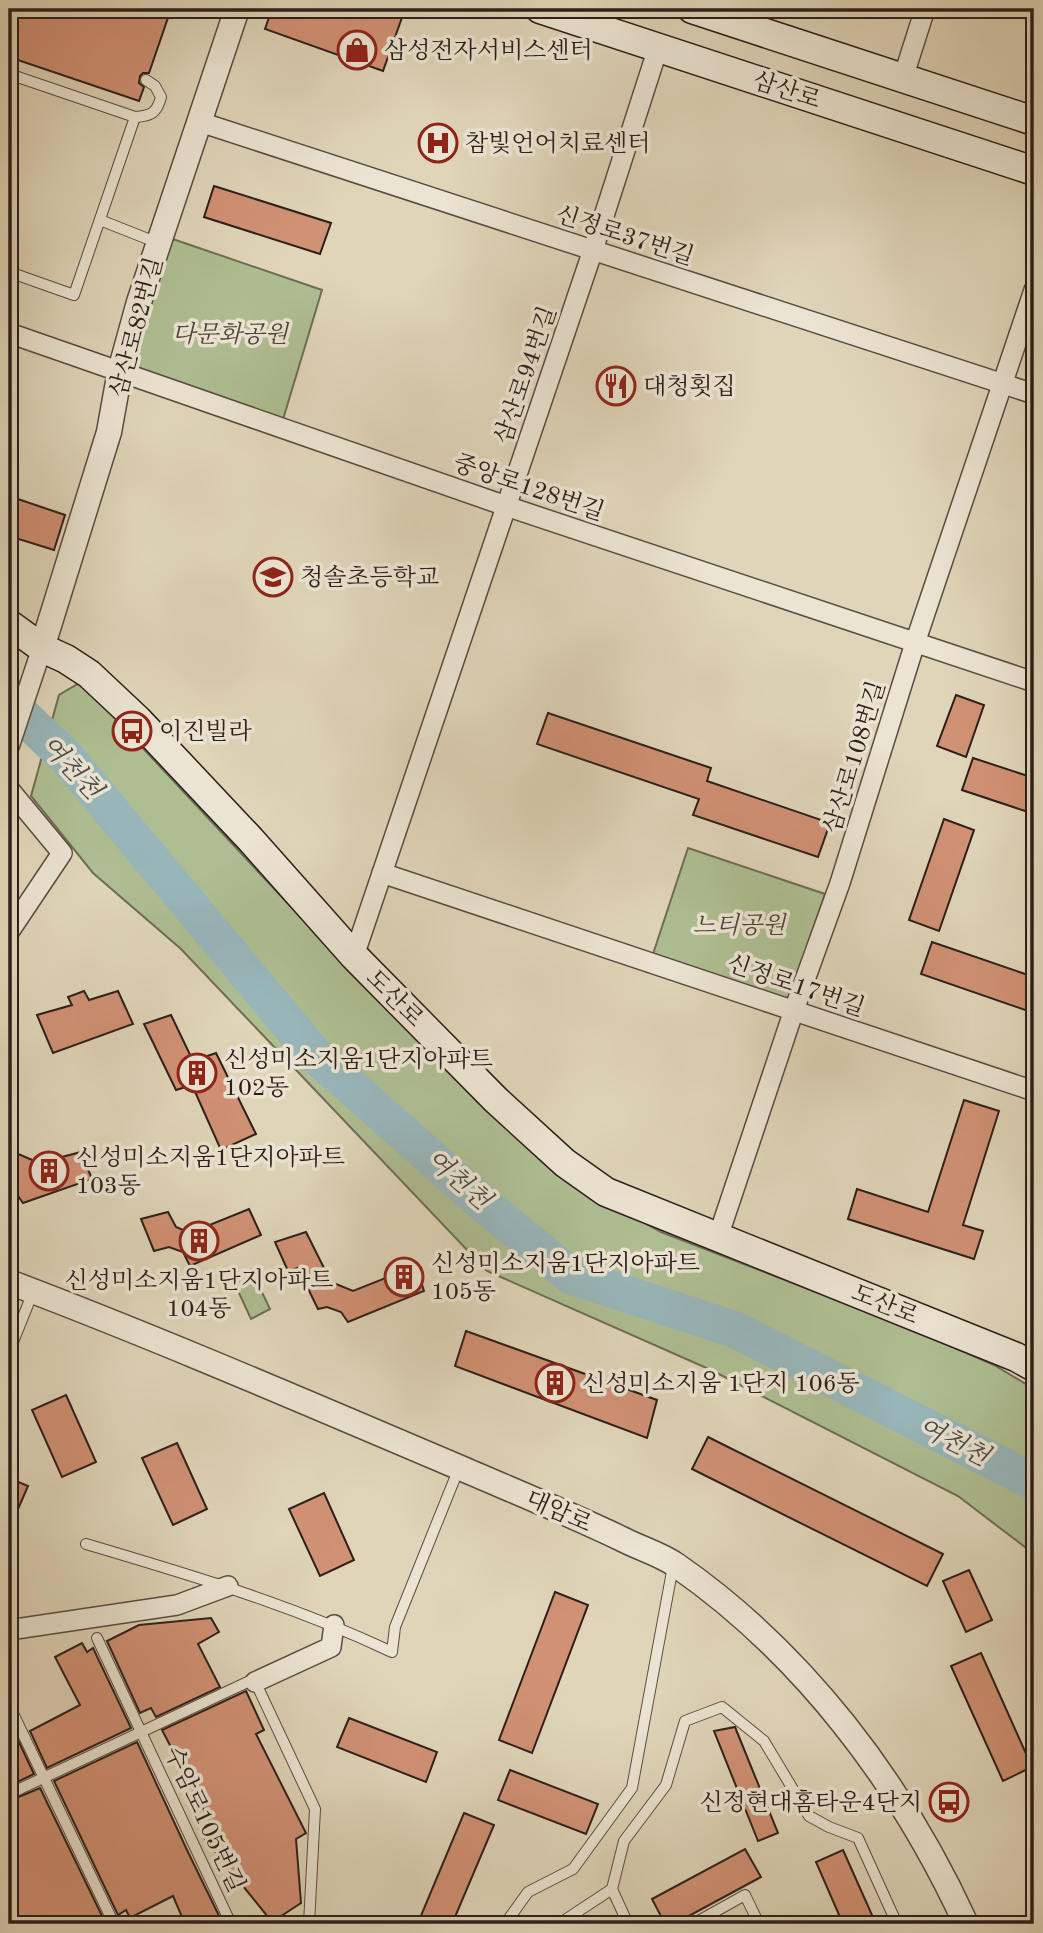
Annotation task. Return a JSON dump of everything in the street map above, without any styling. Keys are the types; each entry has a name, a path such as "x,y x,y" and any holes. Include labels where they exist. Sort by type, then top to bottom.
{"main road":[{"name":"삼산로","path":"540,9 1034,172"},
{"name":"삼산로","path":"692,9 1034,121"},
{"name":"도산로","path":"9,624 42,648 89,674 146,728 354,956 496,1100 565,1163 606,1192 1016,1357 1034,1367"}],"street":[{"name":"삼산로82번길","path":"42,648 109,432 120,371 158,243 237,9"},
{"path":"903,78 925,9"},
{"name":"삼산로94번길","path":"354,956 593,250 658,48"},
{"name":"신정로37번길","path":"200,122 1034,394"},
{"name":"삼산로108번길","path":"718,1237 794,1010 840,884 915,643 1034,290"},
{"name":"중앙로128번길","path":"9,333 506,506 1034,682"},
{"path":"9,747 42,648"},
{"path":"9,789 62,853 9,932"},
{"name":"신정로17번길","path":"382,873 1034,1091"},
{"name":"대암로","path":"9,1282 140,1332 576,1518 673,1563 745,1618 816,1689 878,1769 948,1884 967,1924"},
{"path":"9,1630 177,1605 228,1586"},
{"path":"255,1682 331,1647 334,1625"}],"lane":[{"path":"9,74 84,95 135,117 149,116 158,109 161,97 155,86 146,80"},
{"path":"9,272 74,295 135,117"},
{"path":"100,220 158,243"},
{"path":"9,1352 33,1291"},
{"path":"86,1544 228,1586 334,1625 392,1652 395,1628 459,1468"},
{"path":"505,1924 528,1892 573,1869 632,1788 673,1563"},
{"name":"수암로105번길","path":"97,1638 231,1924"},
{"name":"수암로105번길","path":"9,1794 254,1679 255,1682"},
{"path":"255,1682 315,1809 309,1924"},
{"path":"9,1705 114,1924"},
{"path":"628,1924 612,1889 624,1841 666,1785 685,1721 722,1707 764,1741 809,1816 858,1838 897,1924"},
{"path":"559,1924 612,1889"},
{"path":"693,1924 746,1895 759,1924"}],"green space":[{"name":"다문화공원","path":"161,235 322,290 281,426 120,371"},
{"path":"81,682 322,940 599,1197 661,1232 917,1331 994,1365 1034,1389 1034,1554 958,1496 711,1370 487,1271 181,949 93,873 31,796 59,695"},
{"name":"느티공원","path":"688,848 825,894 789,1002 652,957"},
{"path":"251,1269 270,1309 251,1319 232,1278"}],"building":[{"path":"9,9 171,9 149,73 140,76 139,83 144,87 139,101 9,57"},
{"name":"삼성전자서비스센터","path":"272,9 405,9 383,71 265,29"},
{"path":"214,186 331,223 320,254 204,217"},
{"path":"9,496 65,515 54,550 9,536"},
{"path":"956,695 984,705 966,757 937,746"},
{"path":"548,713 711,768 707,781 830,823 818,857 693,815 699,799 537,744"},
{"path":"973,758 1034,778 1034,814 962,790"},
{"path":"944,819 974,830 939,931 909,920"},
{"path":"932,942 1034,977 1034,1013 921,974"},
{"path":"84,991 89,1000 118,991 133,1024 53,1053 37,1015 72,1005 68,997"},
{"name":"신성미소지움1단지아파트 102동","path":"171,1015 193,1061 216,1053 256,1134 221,1150 192,1085 176,1090 144,1024"},
{"path":"964,1100 999,1111 963,1225 983,1231 974,1259 848,1219 857,1189 928,1212"},
{"name":"신성미소지움1단지아파트 103동","path":"9,1150 39,1163 81,1152 92,1179 23,1203 9,1183"},
{"name":"신성미소지움1단지아파트 104동","path":"249,1209 261,1235 190,1266 183,1252 169,1247 154,1251 141,1219 168,1212 176,1227 190,1233"},
{"name":"신성미소지움1단지아파트 105동","path":"306,1232 331,1282 353,1291 416,1266 424,1291 348,1322 341,1312 327,1307 318,1309 298,1268 288,1271 275,1242"},
{"name":"신성미소지움 1단지 106동","path":"466,1331 657,1400 647,1438 455,1366"},
{"path":"66,1395 96,1462 62,1477 32,1410"},
{"path":"708,1437 943,1554 927,1586 692,1469"},
{"path":"177,1443 207,1509 173,1525 142,1458"},
{"path":"9,1478 28,1486 9,1530"},
{"path":"324,1493 354,1560 320,1576 289,1509"},
{"path":"969,1570 992,1620 966,1632 943,1581"},
{"path":"555,1592 588,1605 532,1753 499,1740"},
{"path":"211,1618 219,1632 198,1644 220,1687 156,1717 151,1708 140,1713 107,1641 139,1625"},
{"path":"82,1643 87,1652 93,1648 131,1728 47,1768 30,1731 80,1705 55,1657"},
{"path":"981,1653 1032,1767 1003,1781 951,1666"},
{"path":"246,1691 264,1730 256,1734 306,1833 296,1839 301,1903 272,1922 205,1839 216,1833 162,1730"},
{"path":"349,1718 437,1752 426,1782 337,1747"},
{"path":"735,1727 778,1833 758,1841 714,1731"},
{"path":"17,1738 34,1774 9,1786 9,1742"},
{"path":"137,1742 223,1924 185,1924 173,1896 130,1918 126,1910 118,1915 54,1781"},
{"path":"510,1770 598,1804 586,1834 498,1800"},
{"path":"40,1788 105,1922 9,1924 9,1801"},
{"path":"464,1813 494,1825 452,1924 434,1924 420,1918"},
{"path":"745,1849 761,1877 674,1924 665,1924 652,1899"},
{"path":"843,1850 876,1924 843,1924 816,1862"}],"waterway":[{"name":"여천천","path":"9,703 66,757 314,1054 481,1202 571,1276 736,1330 1034,1482"}],"place":[{"name":"삼성전자서비스센터","path":"357,50"},
{"name":"참빛언어치료센터","path":"438,143"},
{"name":"대청횟집","path":"616,386"},
{"name":"청솔초등학교","path":"273,577"},
{"name":"이진빌라","path":"132,731"},
{"name":"신성미소지움1단지아파트 102동","path":"197,1073"},
{"name":"신성미소지움1단지아파트 103동","path":"49,1171"},
{"name":"신성미소지움1단지아파트 104동","path":"199,1241"},
{"name":"신성미소지움1단지아파트 105동","path":"404,1277"},
{"name":"신성미소지움 1단지 106동","path":"555,1383"},
{"name":"신정현대홈타운4단지","path":"949,1802"}]}
